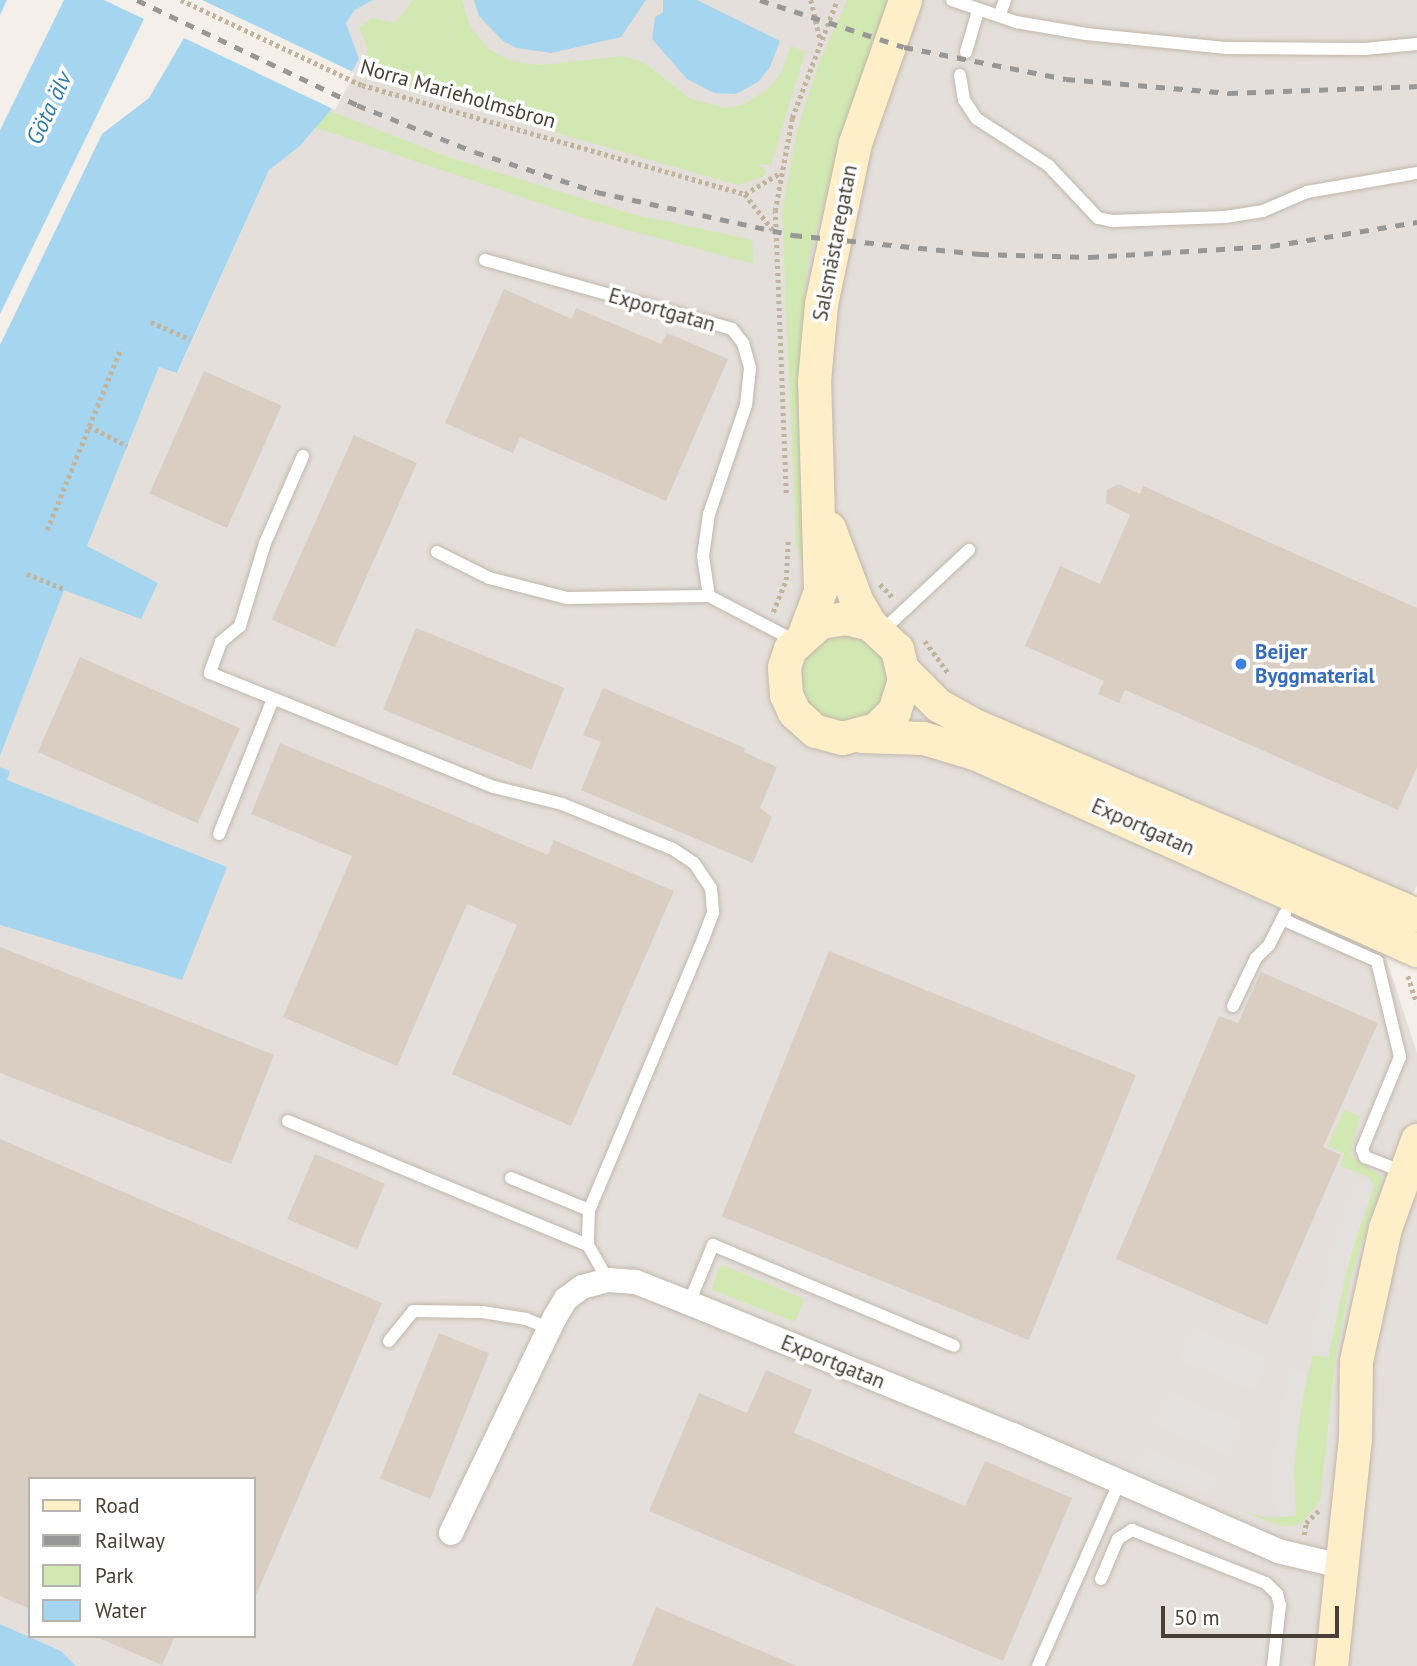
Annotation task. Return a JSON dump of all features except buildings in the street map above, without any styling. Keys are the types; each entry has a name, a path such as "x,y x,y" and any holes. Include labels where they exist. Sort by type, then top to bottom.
{"street":[{"name":"Salsmästaregatan","path":"789,633 818,603 833,579 819,494 814,381 829,252 855,143 905,0"},
{"name":"Salsmästaregatan","path":"833,579 891,617"},
{"path":"789,633 836,618 891,617"},
{"name":"Exportgatan","path":"891,617 904,670 938,705 974,725 1417,915"},
{"name":"Exportgatan","path":"789,633 783,677 794,712 824,735 923,738 966,750 1288,906 1417,950"},
{"path":"861,736 876,729 894,711 901,696 904,670"},
{"path":"1331,1666 1354,1439 1356,1361 1363,1318 1385,1228 1417,1140"},
{"path":"1354,1439 1394,1275 1417,1204"},
{"name":"Exportgatan","path":"451,1533 548,1328 566,1299 582,1287 608,1280 636,1282 1120,1481 1278,1550 1341,1566"}],"lane":[{"path":"951,0 978,11 1086,34 1227,48 1366,49 1417,44"},
{"path":"999,16 1005,0"},
{"path":"966,52 978,11"},
{"path":"960,75 964,100 976,119 1048,165 1098,218 1112,221 1225,217 1262,211 1307,192 1417,173"},
{"name":"Exportgatan","path":"485,260 732,330 743,343 750,368 746,405 709,514 703,556 709,596"},
{"path":"303,456 265,543 240,626 221,642 210,673 494,787 562,804 673,849 694,863 711,888 713,913 704,937 589,1210 588,1245 608,1280"},
{"path":"891,617 969,550"},
{"path":"437,552 489,578 567,598 687,599 709,596 789,633"},
{"path":"219,834 273,699"},
{"path":"1233,1006 1256,958 1269,945 1288,906 1377,961 1400,1057 1362,1149 1365,1157 1404,1172"},
{"path":"288,1121 588,1245"},
{"path":"511,1178 589,1210"},
{"path":"688,1303 713,1245 954,1346"},
{"path":"389,1341 413,1311 482,1312 526,1319 548,1328"},
{"path":"1038,1666 1120,1481"},
{"path":"1101,1579 1118,1539 1132,1530 1266,1583 1277,1594 1280,1605 1273,1666"}],"path":[{"name":"Norra Marieholmsbron","path":"181,0 362,85 506,123 654,171 745,194"},
{"path":"811,0 820,40"},
{"path":"787,502 775,233 780,173 792,118 837,0"},
{"path":"775,233 745,194 780,173"},
{"path":"151,322 190,339"},
{"path":"47,530 121,348"},
{"path":"89,426 127,446"},
{"path":"788,528 786,580 789,633"},
{"path":"27,574 64,589"},
{"path":"786,580 875,579 891,617 953,679"}],"shaded area":[{"path":"373,0 1417,0 1417,885 1385,955 1417,1053 1417,1666 76,1666 61,1651 32,1638 256,1638 256,1477 28,1477 28,1636 0,1624 0,925 182,980 6,780 10,771 0,767 0,756 64,589 141,618 158,583 86,547 159,367 178,372 269,170 300,146 330,111 359,59 346,23 355,10"},
{"path":"1356,1179 1373,1185 1348,1263 1327,1357 1310,1353 1331,1258"},
{"path":"1193,1328 1267,1358 1254,1390 1180,1360"},
{"path":"1290,1369 1307,1374 1293,1461 1295,1515 1278,1517 1275,1461"},
{"path":"1168,1392 1241,1422 1228,1455 1155,1425"},
{"path":"1144,1448 1216,1477 1210,1494 1137,1465"}],"green space":[{"path":"413,0 462,0 470,27 489,49 510,61 541,65 622,56 643,62 691,99 725,108 745,104 768,89 780,75 791,46 805,52 771,165 758,164 767,172 763,177 737,185 363,77 362,63 368,49 359,27 373,18 395,23"},
{"path":"847,0 889,0 846,120 807,265 798,416 804,567 796,545 782,213 797,131 819,63"},
{"path":"330,111 448,157 632,214 752,240 754,264 587,219 314,127"},
{"path":"844,637 860,640 874,649 883,663 886,679 883,695 874,709 860,718 844,721 828,718 814,709 805,695 802,679 805,663 814,649 828,640"},
{"path":"1344,1110 1360,1116 1350,1155 1383,1178 1351,1276 1335,1360 1320,1501 1301,1524 1283,1527 1242,1511 1269,1518 1296,1516 1294,1471 1300,1408 1313,1355 1328,1358 1349,1261 1374,1186 1369,1177 1340,1166 1344,1154 1328,1146"},
{"path":"723,1265 804,1299 795,1322 712,1290 718,1268"}],"water":[{"name":"Göta älv","path":"0,0 373,0 355,10 346,23 359,59 330,111 300,146 269,170 177,373 159,367 87,546 158,583 141,619 64,590 0,756"},
{"path":"474,0 646,0 621,37 551,53 517,48 503,41 479,16"},
{"path":"663,0 697,0 780,41 770,67 758,82 736,94 714,93 687,79 652,39 655,17 663,12"},
{"path":"0,767 10,771 7,780 227,867 182,980 0,925"},
{"path":"0,1624 61,1651 76,1666 0,1666"}],"pier":[{"path":"7,0 64,0 0,130 0,15"},
{"path":"104,0 202,0 355,73 335,110 184,38 149,98 102,134 0,345 0,314 144,19"}],"railway":[{"path":"137,0 357,105 475,152 597,192 793,235 980,254 1090,257 1271,246 1417,222"},
{"path":"760,0 904,47 1066,79 1229,93 1417,86"}],"place":[{"name":"Beijer Byggmaterial","path":"1241,664"}]}
